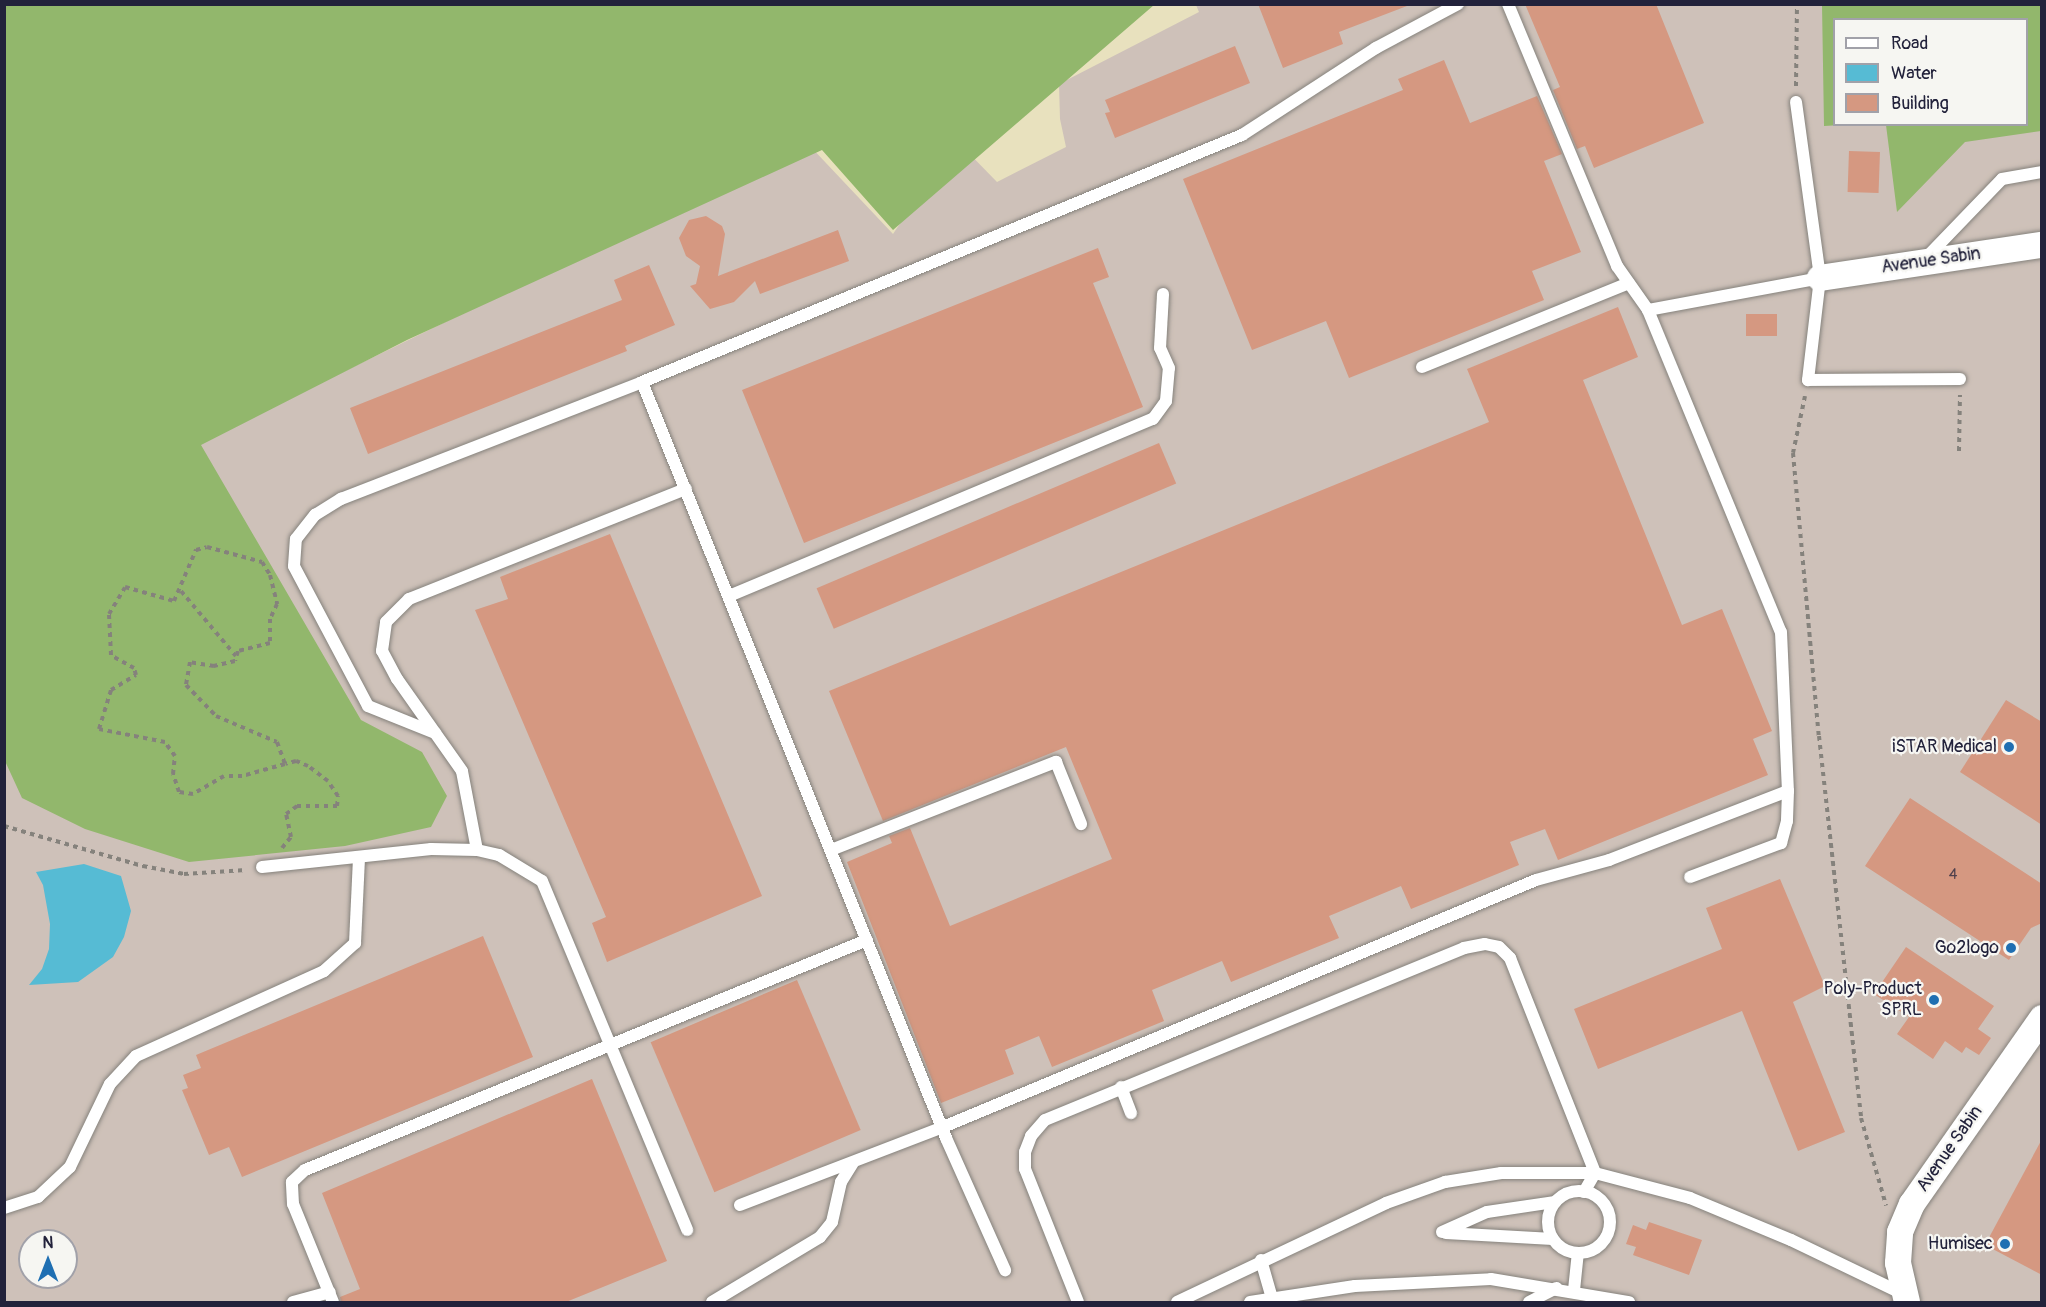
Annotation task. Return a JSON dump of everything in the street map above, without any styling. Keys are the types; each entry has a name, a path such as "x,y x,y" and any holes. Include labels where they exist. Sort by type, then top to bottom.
{"street":[{"name":"Avenue Sabin","path":"1820,278 2042,245"},
{"name":"Avenue Sabin","path":"1905,1298 1898,1263 1900,1232 1912,1204 2042,1018"}],"lane":[{"path":"435,733 368,706 294,566 296,539 315,515 341,499 642,382 1242,135 1376,48 1458,4"},
{"path":"1508,4 1617,266 1648,310 1781,632 1788,790 1787,821 1781,843 1690,877"},
{"path":"1796,102 1820,278 1808,380 1960,379"},
{"path":"1921,263 2002,178 2042,172"},
{"path":"1648,310 1820,278"},
{"path":"1422,367 1629,283"},
{"path":"729,596 1153,418 1166,401 1168,368 1160,348 1163,294"},
{"path":"642,382 943,1127 1005,1270"},
{"path":"477,850 462,771 397,679 382,651 386,622 409,599 686,489"},
{"path":"831,850 1056,762 1081,824"},
{"path":"740,1205 853,1162 918,1134 943,1127 1536,880 1609,860 1788,790"},
{"path":"262,867 359,859 431,849 477,850 508,859 542,880 612,1044 687,1230"},
{"path":"4,1208 38,1197 70,1167 110,1084 136,1056 324,971 355,943 359,859"},
{"path":"293,1302 332,1297 293,1204 292,1182 305,1170 867,940"},
{"path":"1078,1302 1025,1169 1025,1152 1031,1136 1046,1120 1121,1087 1464,948 1485,944 1499,947 1510,958 1595,1173"},
{"path":"1121,1087 1131,1113"},
{"path":"712,1302 820,1237 832,1222 841,1182 853,1162"},
{"path":"1177,1302 1261,1260 1386,1203 1445,1182 1502,1173 1595,1173 1705,1203 1905,1298"},
{"path":"1584,1191 1595,1173"},
{"path":"1553,1239 1442,1232 1487,1212 1555,1202 1574,1191 1584,1191 1603,1202 1610,1222 1604,1242 1597,1249 1578,1254 1559,1247 1553,1239 1548,1220 1555,1202"},
{"path":"1574,1290 1578,1254"},
{"path":"1261,1260 1272,1298"},
{"path":"1250,1302 1408,1281 1491,1279 1574,1290 1629,1302"},
{"path":"1529,1302 1557,1288"}],"path":[{"path":"1796,102 1797,4"},
{"path":"1959,451 1960,379"},
{"path":"1808,380 1793,453 1821,747 1861,1118 1879,1187 1900,1232"},
{"path":"280,851 291,837 286,814 297,806 337,806 338,796 328,781 308,766 296,761 242,776 224,776 193,794 179,792 173,774 175,756 165,742 99,729 111,690 136,675 134,668 111,655 109,614 125,587 174,601 181,591 196,550 207,547 262,562 270,575 277,604 270,619 270,643 238,651 235,661 214,666 190,662 185,673 186,685 216,716 277,742 285,764"},
{"path":"181,591 224,646 236,656"},
{"path":"4,826 143,866 184,874 262,867"}],"shaded area":[{"path":"1196,5 2041,5 2041,1302 5,1302 4,510 201,441 809,145 893,234 956,140 997,182 1066,147 1060,119 1059,84 1199,12"}],"green space":[{"path":"4,5 1154,5 893,230 822,150 407,340 201,445 361,720 422,752 447,796 431,827 345,846 189,862 85,829 22,798 5,761"},
{"path":"1822,5 2041,5 2041,131 1965,142 1897,212 1886,126 2028,126 2028,18 1833,18 1833,126 1824,126"}],"water":[{"path":"84,864 121,876 131,911 124,937 113,957 78,982 29,985 42,969 49,949 50,924 43,885 36,872"}],"building":[{"path":"1258,4 1406,4 1407,6 1339,32 1343,44 1283,68"},
{"path":"1525,4 1656,4 1704,123 1594,168 1585,146 1577,149 1553,90 1560,87"},
{"path":"1235,46 1250,83 1115,138 1105,113 1110,112 1105,100"},
{"path":"1444,60 1470,123 1537,96 1562,154 1544,161 1581,252 1532,271 1544,300 1349,378 1326,321 1252,350 1183,179 1403,90 1398,79"},
{"path":"1849,151 1880,152 1879,193 1848,192"},
{"path":"706,216 722,226 725,234 718,276 838,230 849,261 760,294 755,281 734,302 710,309 690,286 696,284 700,266 686,256 679,238 689,220"},
{"path":"1098,248 1109,277 1093,283 1143,407 804,543 742,390"},
{"path":"649,265 675,325 625,346 627,351 368,454 350,408 622,300 614,280"},
{"path":"1618,307 1638,357 1583,380 1682,625 1722,609 1772,731 1753,739 1768,775 1558,860 1545,829 1510,842 1519,865 1411,909 1401,886 1329,916 1339,938 1231,982 1222,961 1152,990 1164,1021 1052,1067 1039,1036 1005,1050 1014,1074 941,1103 847,862 892,843 889,836 910,828 950,926 1112,859 1066,747 883,821 829,691 1489,422 1467,369"},
{"path":"1746,314 1777,314 1777,336 1746,336"},
{"path":"1159,443 1176,484 834,629 817,588"},
{"path":"610,534 762,896 607,962 592,923 606,917 475,610 508,599 500,577"},
{"name":"iSTAR Medical","path":"2006,700 2042,722 2042,825 1960,772"},
{"path":"1910,798 2042,884 2042,923 2031,928 2009,960 1865,866"},
{"path":"1780,879 1825,986 1793,1002 1845,1132 1798,1151 1742,1011 1598,1069 1574,1009 1722,949 1706,908"},
{"path":"483,936 533,1057 242,1177 229,1147 209,1155 182,1090 188,1088 183,1075 201,1068 196,1055"},
{"name":"Poly-Product SPRL","path":"1906,947 1994,1006 1978,1029 1991,1038 1979,1055 1966,1047 1962,1053 1945,1041 1933,1059 1897,1034 1909,1017 1874,994"},
{"path":"797,980 861,1130 714,1192 651,1042"},
{"path":"592,1079 667,1261 566,1302 341,1302 340,1297 360,1289 322,1193"},
{"path":"2042,1139 2042,1275 1985,1245"},
{"path":"1649,1222 1702,1240 1689,1275 1633,1255 1636,1247 1626,1244 1633,1225 1646,1230"}],"place":[{"name":"iSTAR Medical","path":"2009,747"},
{"name":"Go2logo","path":"2011,948"},
{"name":"Poly-Product SPRL","path":"1934,1000"},
{"name":"Humisec","path":"2005,1244"}]}
